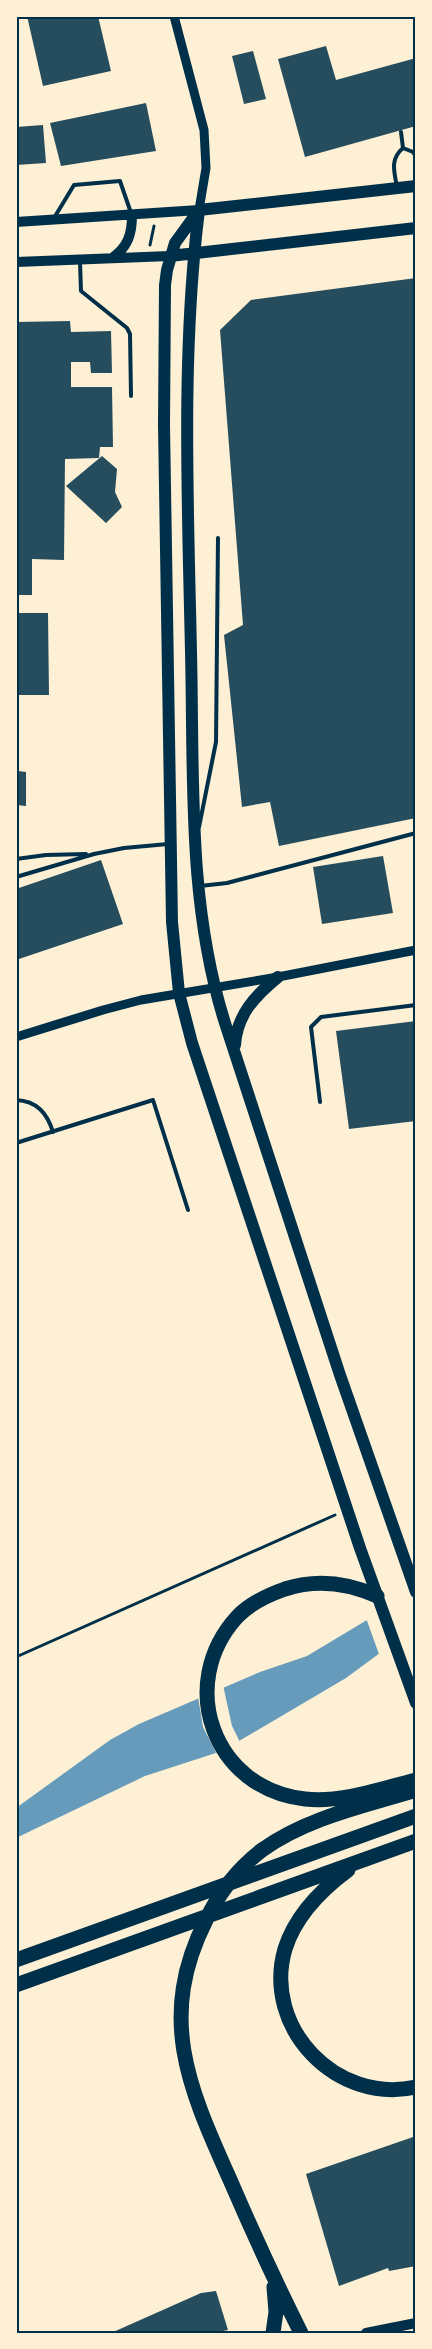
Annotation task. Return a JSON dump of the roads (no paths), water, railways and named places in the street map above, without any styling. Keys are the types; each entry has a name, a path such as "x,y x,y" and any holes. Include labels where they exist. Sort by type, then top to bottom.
{"highway":[{"path":"377,1596 362,1589 338,1584 299,1585 265,1597 246,1608 230,1626 212,1664 208,1690 211,1724 223,1752 245,1776 274,1792 305,1799 341,1797 416,1780"},
{"path":"301,2333 255,2238 209,2134 192,2090 182,2050 181,2004 189,1961 210,1912 238,1872 267,1847 312,1823 416,1790"},
{"path":"16,1960 416,1816"},
{"path":"16,1985 416,1841"},
{"path":"359,1862 312,1903 290,1936 285,1950 281,1977 286,2012 293,2029 305,2047 334,2074 354,2083 373,2088 394,2090 416,2087"},
{"path":"268,2266 276,2300 276,2325 273,2333"}],"main road":[{"path":"16,222 199,210 416,186"},
{"path":"199,210 194,254 188,418 188,512 197,886 214,988 340,1375 416,1592"},
{"path":"199,210 182,231 170,256 165,285 164,416 170,844 173,935 180,993 192,1043 347,1510 416,1703"},
{"path":"112,258 126,245 132,228 132,215"},
{"path":"16,262 194,254 416,228"},
{"path":"234,1050 237,1027 248,1006 278,977"},
{"path":"366,2333 416,2322"}],"street":[{"path":"174,16 204,130 206,168 199,210"},
{"path":"16,1037 103,1010 180,993 278,977 416,950"}],"lane":[{"path":"401,132 403,148"},
{"path":"403,148 413,152 416,157"},
{"path":"397,188 393,162 396,153 403,148"},
{"path":"52,220 74,185 120,181 132,215"},
{"path":"80,260 81,292 127,328 130,334 132,396"},
{"path":"195,847 213,767 216,742 218,538"},
{"path":"197,886 228,883 416,833"},
{"path":"16,877 94,854 124,848 170,844"},
{"path":"16,860 46,855 94,854"},
{"path":"320,1102 311,1027 321,1017 416,1005"},
{"path":"16,1100 32,1103 39,1107 49,1119 53,1132"},
{"path":"16,1144 153,1100 188,1210"}],"water":[{"path":"372,1617 403,1636 346,1678 222,1751 145,1776 16,1838 16,1808 110,1740 139,1724 260,1672 307,1656"}]}
